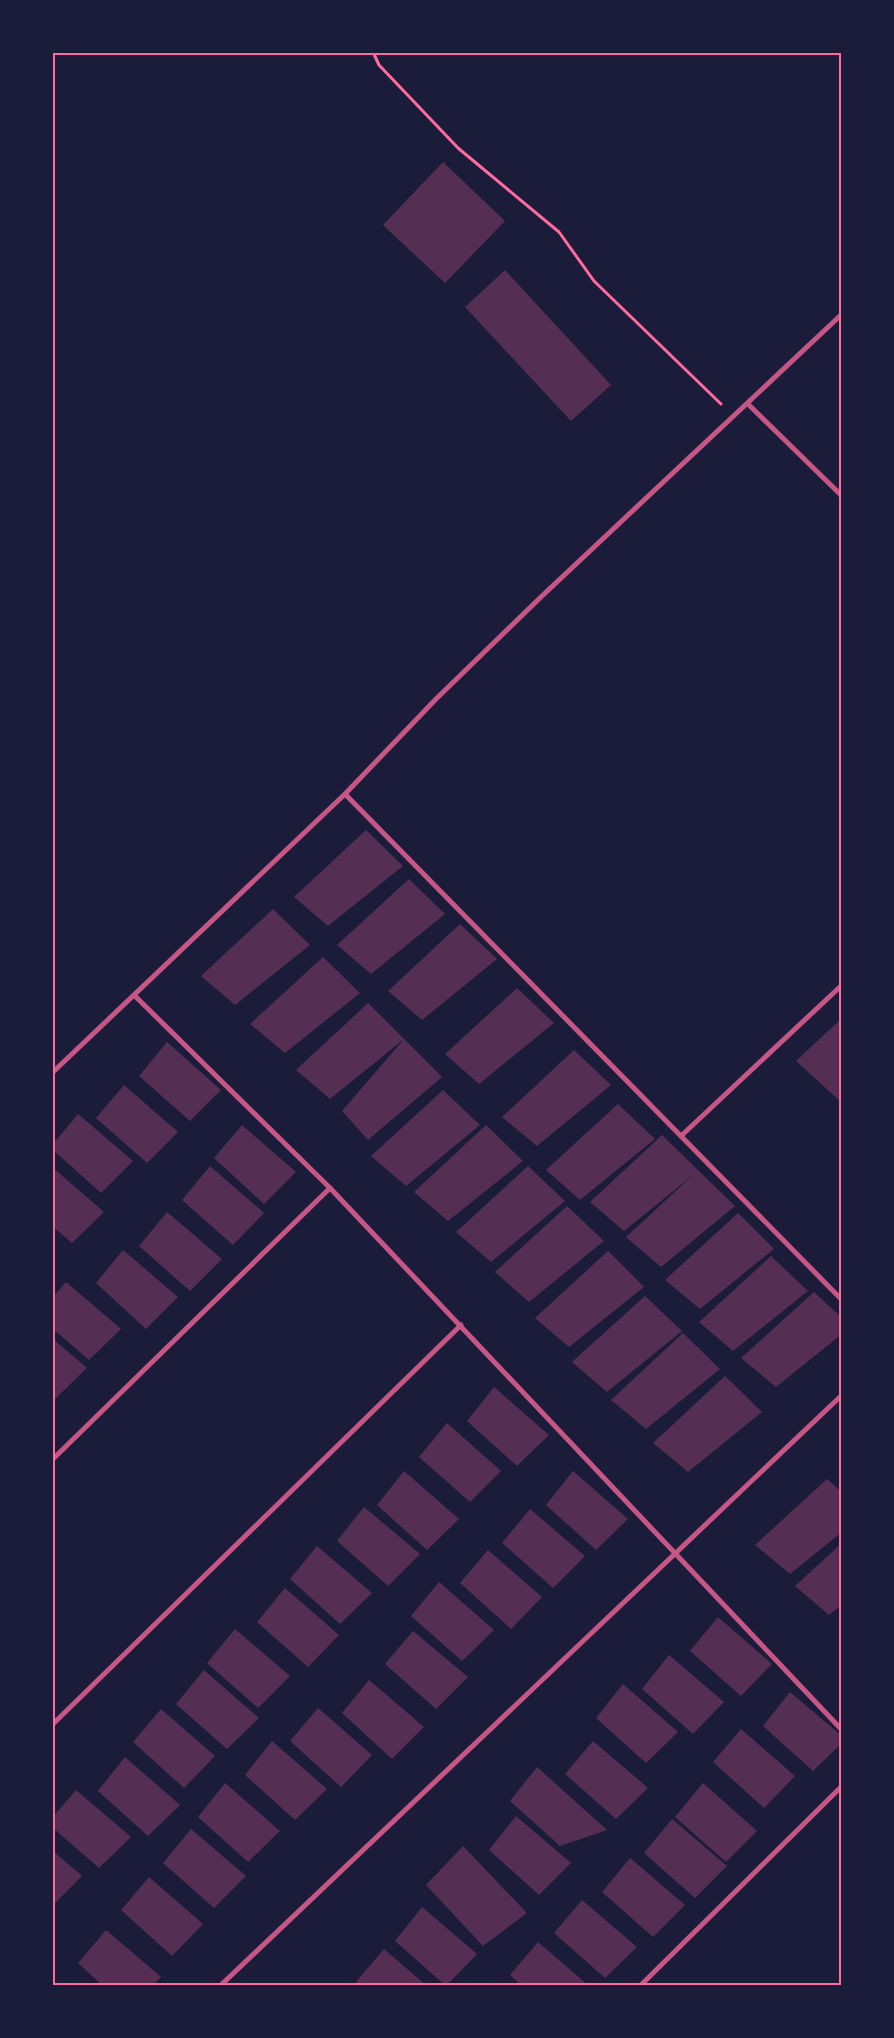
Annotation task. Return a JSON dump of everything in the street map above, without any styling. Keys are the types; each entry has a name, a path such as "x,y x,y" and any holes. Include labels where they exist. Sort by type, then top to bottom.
{"street":[{"path":"52,1074 345,794 443,692 842,314"},
{"path":"748,404 842,496"},
{"path":"345,794 842,1300"},
{"path":"681,1136 842,985"},
{"path":"135,996 330,1188 842,1730"},
{"path":"52,1460 330,1188"},
{"path":"52,1725 461,1325"},
{"path":"220,1986 842,1395"},
{"path":"640,1986 842,1786"}],"path":[{"path":"373,52 379,65 458,148 559,232 594,281 734,416"}],"building":[{"path":"443,162 505,221 445,283 383,225"},
{"path":"505,270 611,385 571,421 465,307"},
{"path":"366,830 403,866 328,926 294,897"},
{"path":"409,879 445,914 371,974 337,945"},
{"path":"273,909 310,945 235,1005 201,976"},
{"path":"460,924 497,959 422,1020 388,991"},
{"path":"323,957 360,993 285,1053 250,1024"},
{"path":"517,988 554,1023 479,1084 445,1054"},
{"path":"368,1003 404,1039 330,1099 296,1070"},
{"path":"842,1018 842,1103 796,1061"},
{"path":"404,1039 442,1077 368,1140 342,1111"},
{"path":"167,1042 221,1090 190,1121 139,1076"},
{"path":"574,1050 611,1085 537,1146 502,1117"},
{"path":"124,1085 178,1132 147,1163 96,1118"},
{"path":"443,1090 480,1125 406,1186 371,1156"},
{"path":"618,1104 655,1139 580,1200 546,1170"},
{"path":"78,1114 133,1161 101,1193 52,1149 52,1145"},
{"path":"242,1125 296,1172 264,1204 214,1158"},
{"path":"486,1125 523,1161 448,1221 414,1192"},
{"path":"662,1135 735,1206 661,1267 626,1237 693,1175 624,1231 590,1202"},
{"path":"210,1166 264,1213 233,1245 182,1200"},
{"path":"528,1166 565,1201 491,1262 456,1232"},
{"path":"52,1167 104,1212 72,1243 52,1226"},
{"path":"567,1206 604,1241 529,1302 495,1272"},
{"path":"167,1212 222,1259 190,1291 139,1246"},
{"path":"738,1213 774,1249 700,1309 665,1280"},
{"path":"123,1250 178,1297 146,1329 96,1283"},
{"path":"608,1251 644,1287 569,1347 535,1318"},
{"path":"771,1256 808,1291 733,1351 699,1322"},
{"path":"66,1282 121,1329 89,1360 52,1328 52,1298"},
{"path":"814,1292 842,1318 842,1334 776,1387 741,1358"},
{"path":"645,1296 682,1331 607,1392 572,1362"},
{"path":"683,1333 720,1369 646,1429 611,1400"},
{"path":"52,1338 87,1368 55,1399 52,1397"},
{"path":"725,1376 762,1412 688,1472 653,1443"},
{"path":"494,1387 549,1435 517,1466 467,1421"},
{"path":"447,1423 501,1471 470,1502 419,1457"},
{"path":"404,1471 459,1519 427,1550 377,1505"},
{"path":"573,1471 628,1519 596,1550 546,1505"},
{"path":"827,1479 842,1492 842,1532 790,1574 755,1545"},
{"path":"364,1507 420,1554 388,1586 337,1541"},
{"path":"530,1509 585,1556 553,1588 502,1543"},
{"path":"842,1543 842,1605 829,1615 795,1586"},
{"path":"317,1546 372,1593 340,1624 290,1579"},
{"path":"488,1550 542,1597 511,1629 460,1583"},
{"path":"439,1582 494,1630 462,1661 411,1616"},
{"path":"285,1588 339,1635 308,1667 257,1622"},
{"path":"718,1617 772,1664 741,1696 690,1651"},
{"path":"235,1629 290,1676 258,1708 207,1663"},
{"path":"413,1631 468,1677 436,1709 385,1664"},
{"path":"669,1655 724,1702 693,1734 642,1689"},
{"path":"204,1670 259,1718 227,1749 176,1704"},
{"path":"369,1680 424,1727 392,1759 342,1713"},
{"path":"623,1684 678,1732 646,1763 596,1718"},
{"path":"790,1692 842,1736 842,1743 813,1771 763,1726"},
{"path":"318,1708 372,1755 341,1787 290,1741"},
{"path":"161,1709 215,1756 184,1788 133,1742"},
{"path":"741,1729 795,1776 764,1808 713,1762"},
{"path":"272,1741 327,1789 295,1820 245,1775"},
{"path":"593,1741 648,1788 616,1819 565,1774"},
{"path":"125,1757 180,1805 148,1836 98,1791"},
{"path":"537,1767 607,1830 560,1846 510,1801"},
{"path":"225,1783 280,1831 248,1862 198,1817"},
{"path":"703,1783 757,1831 726,1862 675,1817"},
{"path":"76,1790 131,1837 99,1868 52,1827 52,1818"},
{"path":"516,1816 571,1863 539,1895 489,1850"},
{"path":"672,1819 727,1866 695,1898 644,1853"},
{"path":"191,1829 246,1876 214,1908 163,1863"},
{"path":"463,1846 527,1913 483,1946 426,1885"},
{"path":"52,1850 82,1876 52,1906"},
{"path":"630,1858 685,1905 653,1937 602,1892"},
{"path":"149,1877 203,1924 172,1956 121,1910"},
{"path":"582,1900 637,1947 605,1978 554,1933"},
{"path":"422,1907 477,1954 446,1986 395,1941"},
{"path":"106,1930 161,1977 152,1986 103,1986 78,1963"},
{"path":"538,1942 589,1986 522,1986 510,1975"},
{"path":"384,1949 427,1986 360,1986 356,1982"}]}
